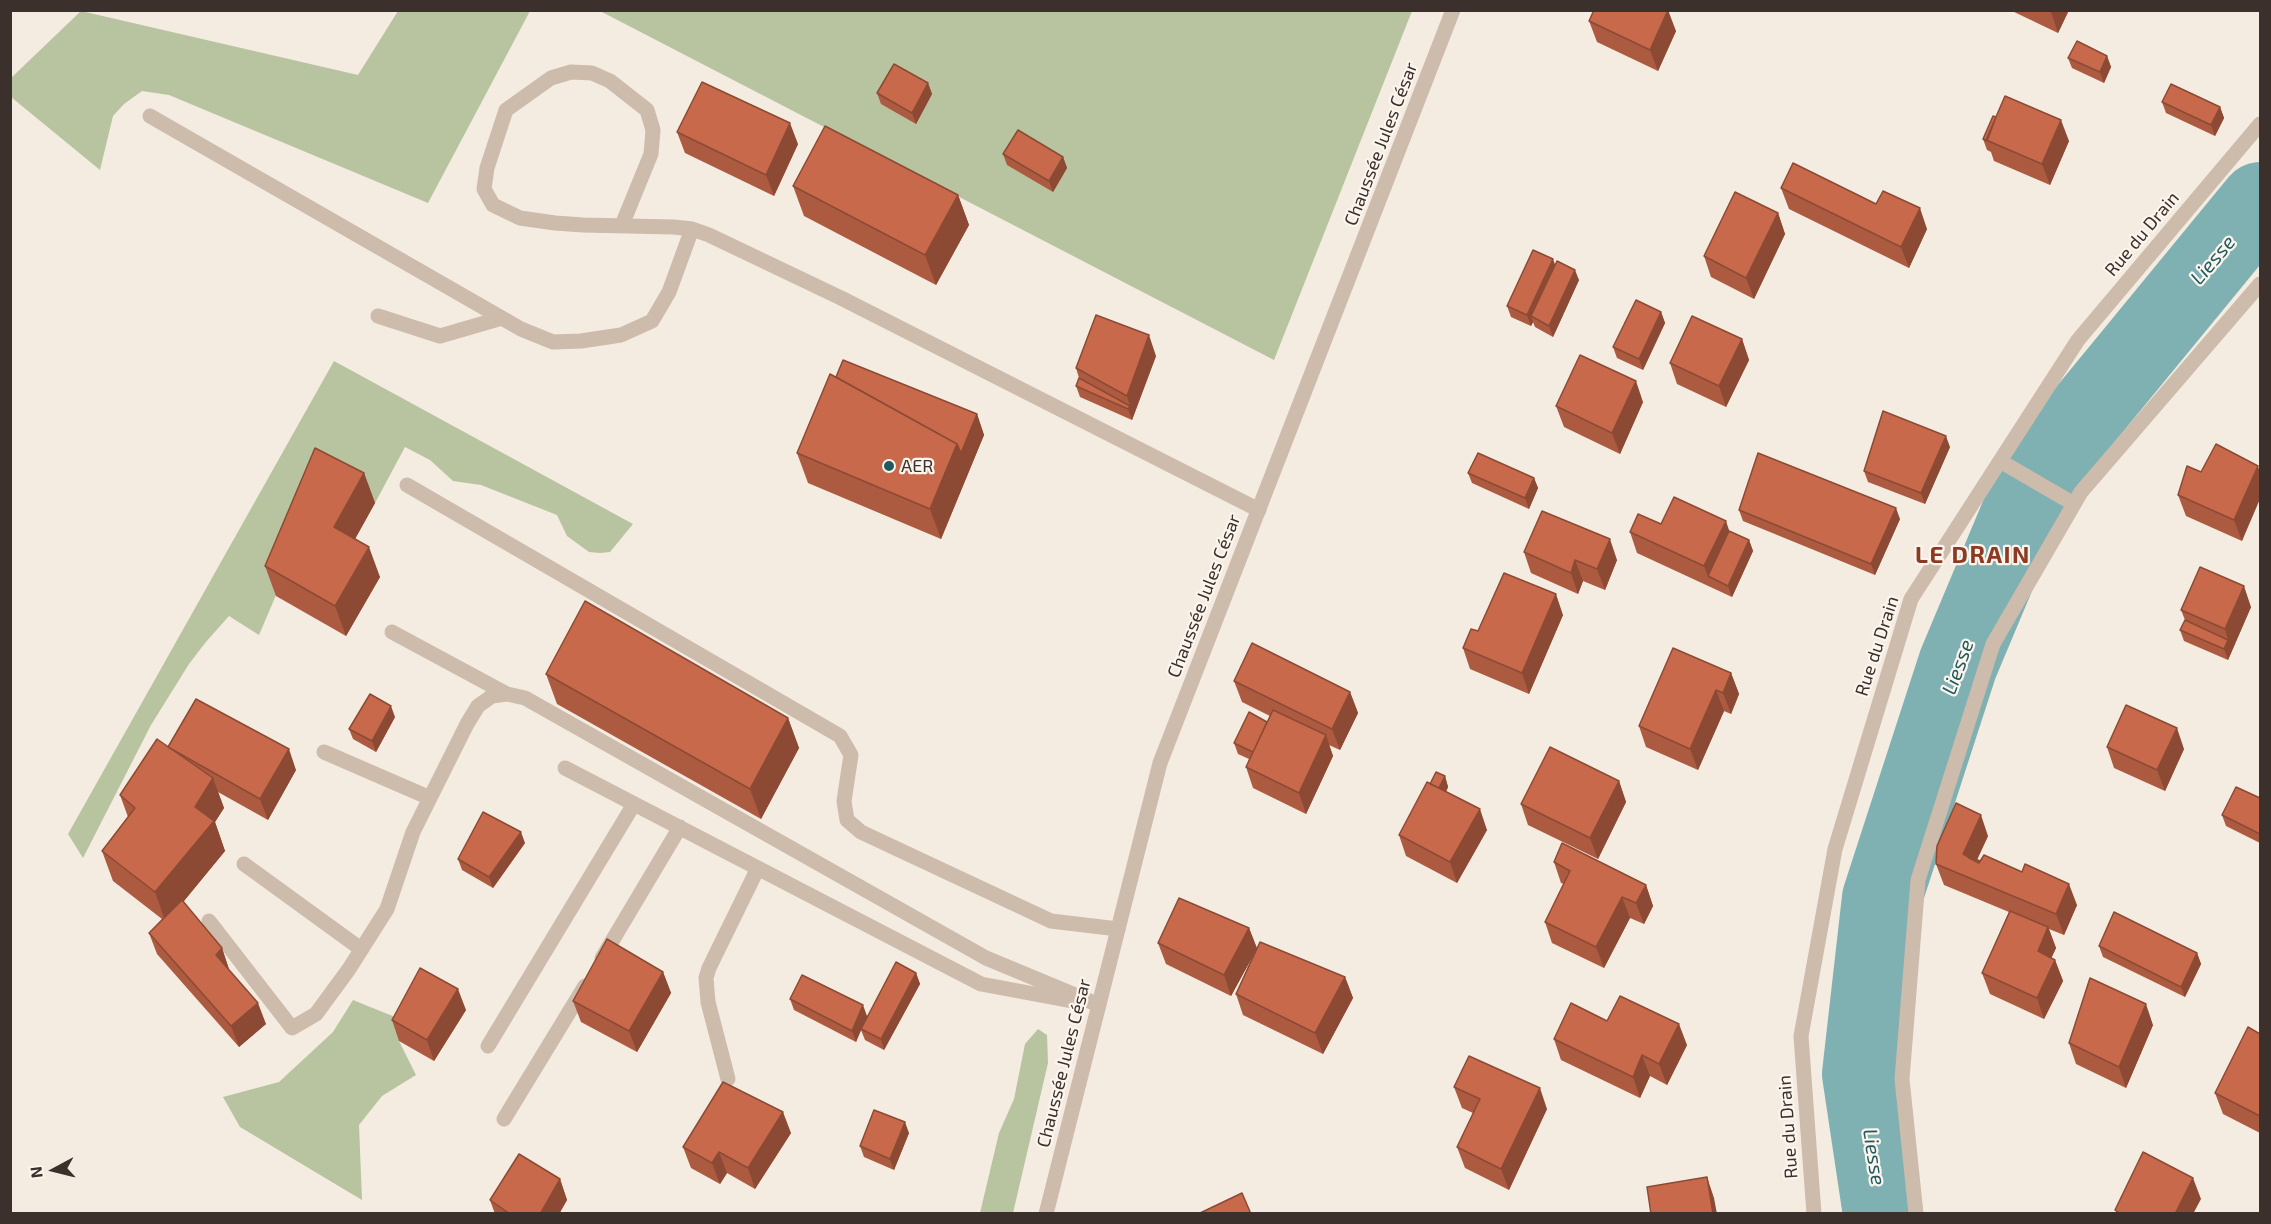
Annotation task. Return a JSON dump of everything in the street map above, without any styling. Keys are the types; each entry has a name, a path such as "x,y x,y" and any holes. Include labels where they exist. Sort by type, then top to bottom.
{"street":[{"name":"Chaussée Jules César","path":"1046,1214 1160,762 1453,10"},
{"path":"622,225 651,154 653,130 647,110 610,81 592,73 571,72 550,78 506,110 487,168 484,189 493,205 520,218 555,224 692,229 709,235 841,298 1258,510"},
{"path":"150,116 521,329 553,342 581,341 621,335 652,321 669,292 692,229"},
{"name":"Rue du Drain","path":"1814,1214 1801,1036 1835,849 1911,599 2078,340 2260,124"},
{"path":"1916,1214 1902,1079 1918,880 1993,644 2081,492 2260,284"},
{"path":"378,316 440,336 502,318"},
{"path":"2000,461 2074,504"},
{"path":"407,485 840,736 851,755 844,801 847,820 861,832 1051,921 1118,929"},
{"path":"392,632 507,694 525,698 986,958 1099,1005"},
{"path":"209,921 292,1028 316,1014 387,909 413,832 478,706 492,696 507,694"},
{"path":"324,752 430,798"},
{"path":"565,768 981,984 1099,1005"},
{"path":"488,1046 634,804"},
{"path":"504,1119 680,827"},
{"path":"244,864 361,949"},
{"path":"728,1079 708,1002 706,978 758,868"}],"green space":[{"path":"81,11 358,75 398,11 530,11 428,203 169,95 142,91 124,104 113,116 100,170 11,97 11,78"},
{"path":"600,11 1412,11 1274,360"},
{"path":"334,361 633,524 610,552 589,552 567,536 557,515 481,485 453,481 430,460 405,447 375,503 326,478 259,635 229,616 205,643 189,664 151,725 83,858 68,834"},
{"path":"353,1000 410,1023 399,1041 416,1075 382,1096 359,1125 362,1200 240,1127 223,1097 279,1082 333,1032"},
{"path":"1038,1029 1047,1035 1048,1063 1013,1213 980,1213 999,1133 1014,1099 1025,1044"}],"building":[{"path":"1594,10 1668,10 1650,50 1589,21"},
{"path":"2077,41 2107,56 2100,72 2068,58"},
{"path":"894,64 928,83 912,113 877,93"},
{"path":"702,82 790,123 766,175 677,132"},
{"path":"2171,84 2220,107 2211,125 2162,102"},
{"path":"2005,96 2061,120 2042,164 1986,140"},
{"path":"1993,116 1996,117 1987,141 1983,139"},
{"path":"825,126 958,195 925,255 793,186"},
{"path":"1018,130 1063,157 1049,181 1003,154"},
{"path":"1793,163 1876,204 1883,191 1920,208 1901,247 1781,188"},
{"path":"1735,192 1778,213 1746,278 1704,256"},
{"path":"1533,250 1553,259 1527,315 1507,306"},
{"path":"1557,261 1575,270 1549,326 1531,316"},
{"path":"1636,300 1661,312 1639,359 1613,347"},
{"path":"1096,315 1149,335 1127,396 1076,368"},
{"path":"1692,316 1742,339 1719,386 1670,363"},
{"path":"1580,355 1636,381 1612,433 1556,406"},
{"path":"843,360 977,414 961,453 957,444 836,377"},
{"path":"830,374 957,444 930,509 797,453"},
{"path":"1079,378 1130,406 1128,409 1076,386"},
{"path":"1883,411 1946,436 1921,493 1864,471"},
{"path":"2216,444 2258,466 2234,520 2178,495 2187,466 2201,472"},
{"path":"315,448 364,473 334,527 369,547 335,606 265,566"},
{"path":"1478,453 1534,478 1525,498 1468,473"},
{"path":"1758,453 1896,508 1871,564 1739,510"},
{"path":"1674,497 1726,521 1704,566 1630,532 1638,514 1661,524"},
{"path":"1542,511 1610,539 1597,569 1575,560 1571,573 1524,552"},
{"path":"1729,531 1749,540 1728,586 1708,576"},
{"path":"2200,567 2244,586 2225,629 2181,610"},
{"path":"1504,573 1556,594 1522,673 1463,648 1471,629 1478,631"},
{"path":"585,601 788,718 750,789 546,674"},
{"path":"2185,620 2228,640 2224,649 2180,630"},
{"path":"1252,643 1350,692 1332,729 1234,681"},
{"path":"1673,648 1731,673 1723,693 1716,690 1690,749 1639,726"},
{"path":"370,694 391,706 372,741 349,729"},
{"path":"196,699 289,749 260,799 168,747"},
{"path":"2126,705 2177,728 2157,770 2107,747"},
{"path":"1273,710 1326,735 1299,793 1246,767"},
{"path":"1249,712 1267,722 1253,752 1234,743"},
{"path":"157,739 213,778 195,807 214,821 155,892 102,851 135,808 120,795"},
{"path":"1550,747 1619,781 1590,838 1521,804"},
{"path":"1436,772 1445,776 1439,788 1430,784"},
{"path":"1427,782 1480,809 1450,862 1399,835"},
{"path":"2236,787 2260,798 2260,834 2222,815"},
{"path":"1956,803 1981,815 1963,854 1979,863 1984,855 2022,872 2025,864 2069,884 2056,914 1936,864 1937,846"},
{"path":"483,812 521,832 489,877 458,859"},
{"path":"1562,843 1646,885 1636,903 1622,897 1596,947 1545,922 1570,871 1554,862"},
{"path":"1179,898 1249,928 1224,975 1158,943"},
{"path":"182,900 222,948 216,955 258,1003 231,1026 149,933"},
{"path":"2010,911 2048,927 2038,951 2055,960 2037,998 1982,973"},
{"path":"2114,912 2197,953 2181,987 2099,946"},
{"path":"607,939 663,972 629,1031 573,1001"},
{"path":"1260,942 1345,977 1315,1033 1236,994"},
{"path":"896,962 916,973 881,1039 861,1029"},
{"path":"420,968 458,989 427,1040 392,1020"},
{"path":"802,975 863,1005 852,1031 790,999"},
{"path":"2090,978 2146,1004 2119,1067 2069,1043"},
{"path":"1620,996 1679,1024 1659,1064 1642,1055 1633,1077 1554,1039 1571,1003 1607,1021"},
{"path":"2248,1027 2260,1034 2260,1116 2215,1093"},
{"path":"1469,1056 1540,1088 1501,1169 1457,1147 1480,1099 1454,1087"},
{"path":"723,1082 783,1112 748,1168 719,1152 712,1163 683,1147"},
{"path":"874,1110 905,1122 890,1159 860,1146"},
{"path":"2143,1152 2193,1178 2175,1214 2118,1214 2115,1210"},
{"path":"519,1154 560,1179 540,1214 510,1214 490,1200"},
{"path":"1707,1177 1713,1214 1651,1214 1647,1187"},
{"path":"1242,1193 1251,1214 1198,1214"}],"waterway":[{"name":"Liesse","path":"1883,1214 1862,1074 1882,898 1958,664 2039,471 2260,202"}],"place":[{"name":"AER","path":"889,466"}],"district":[{"name":"LE DRAIN","path":"1973,555"}]}
